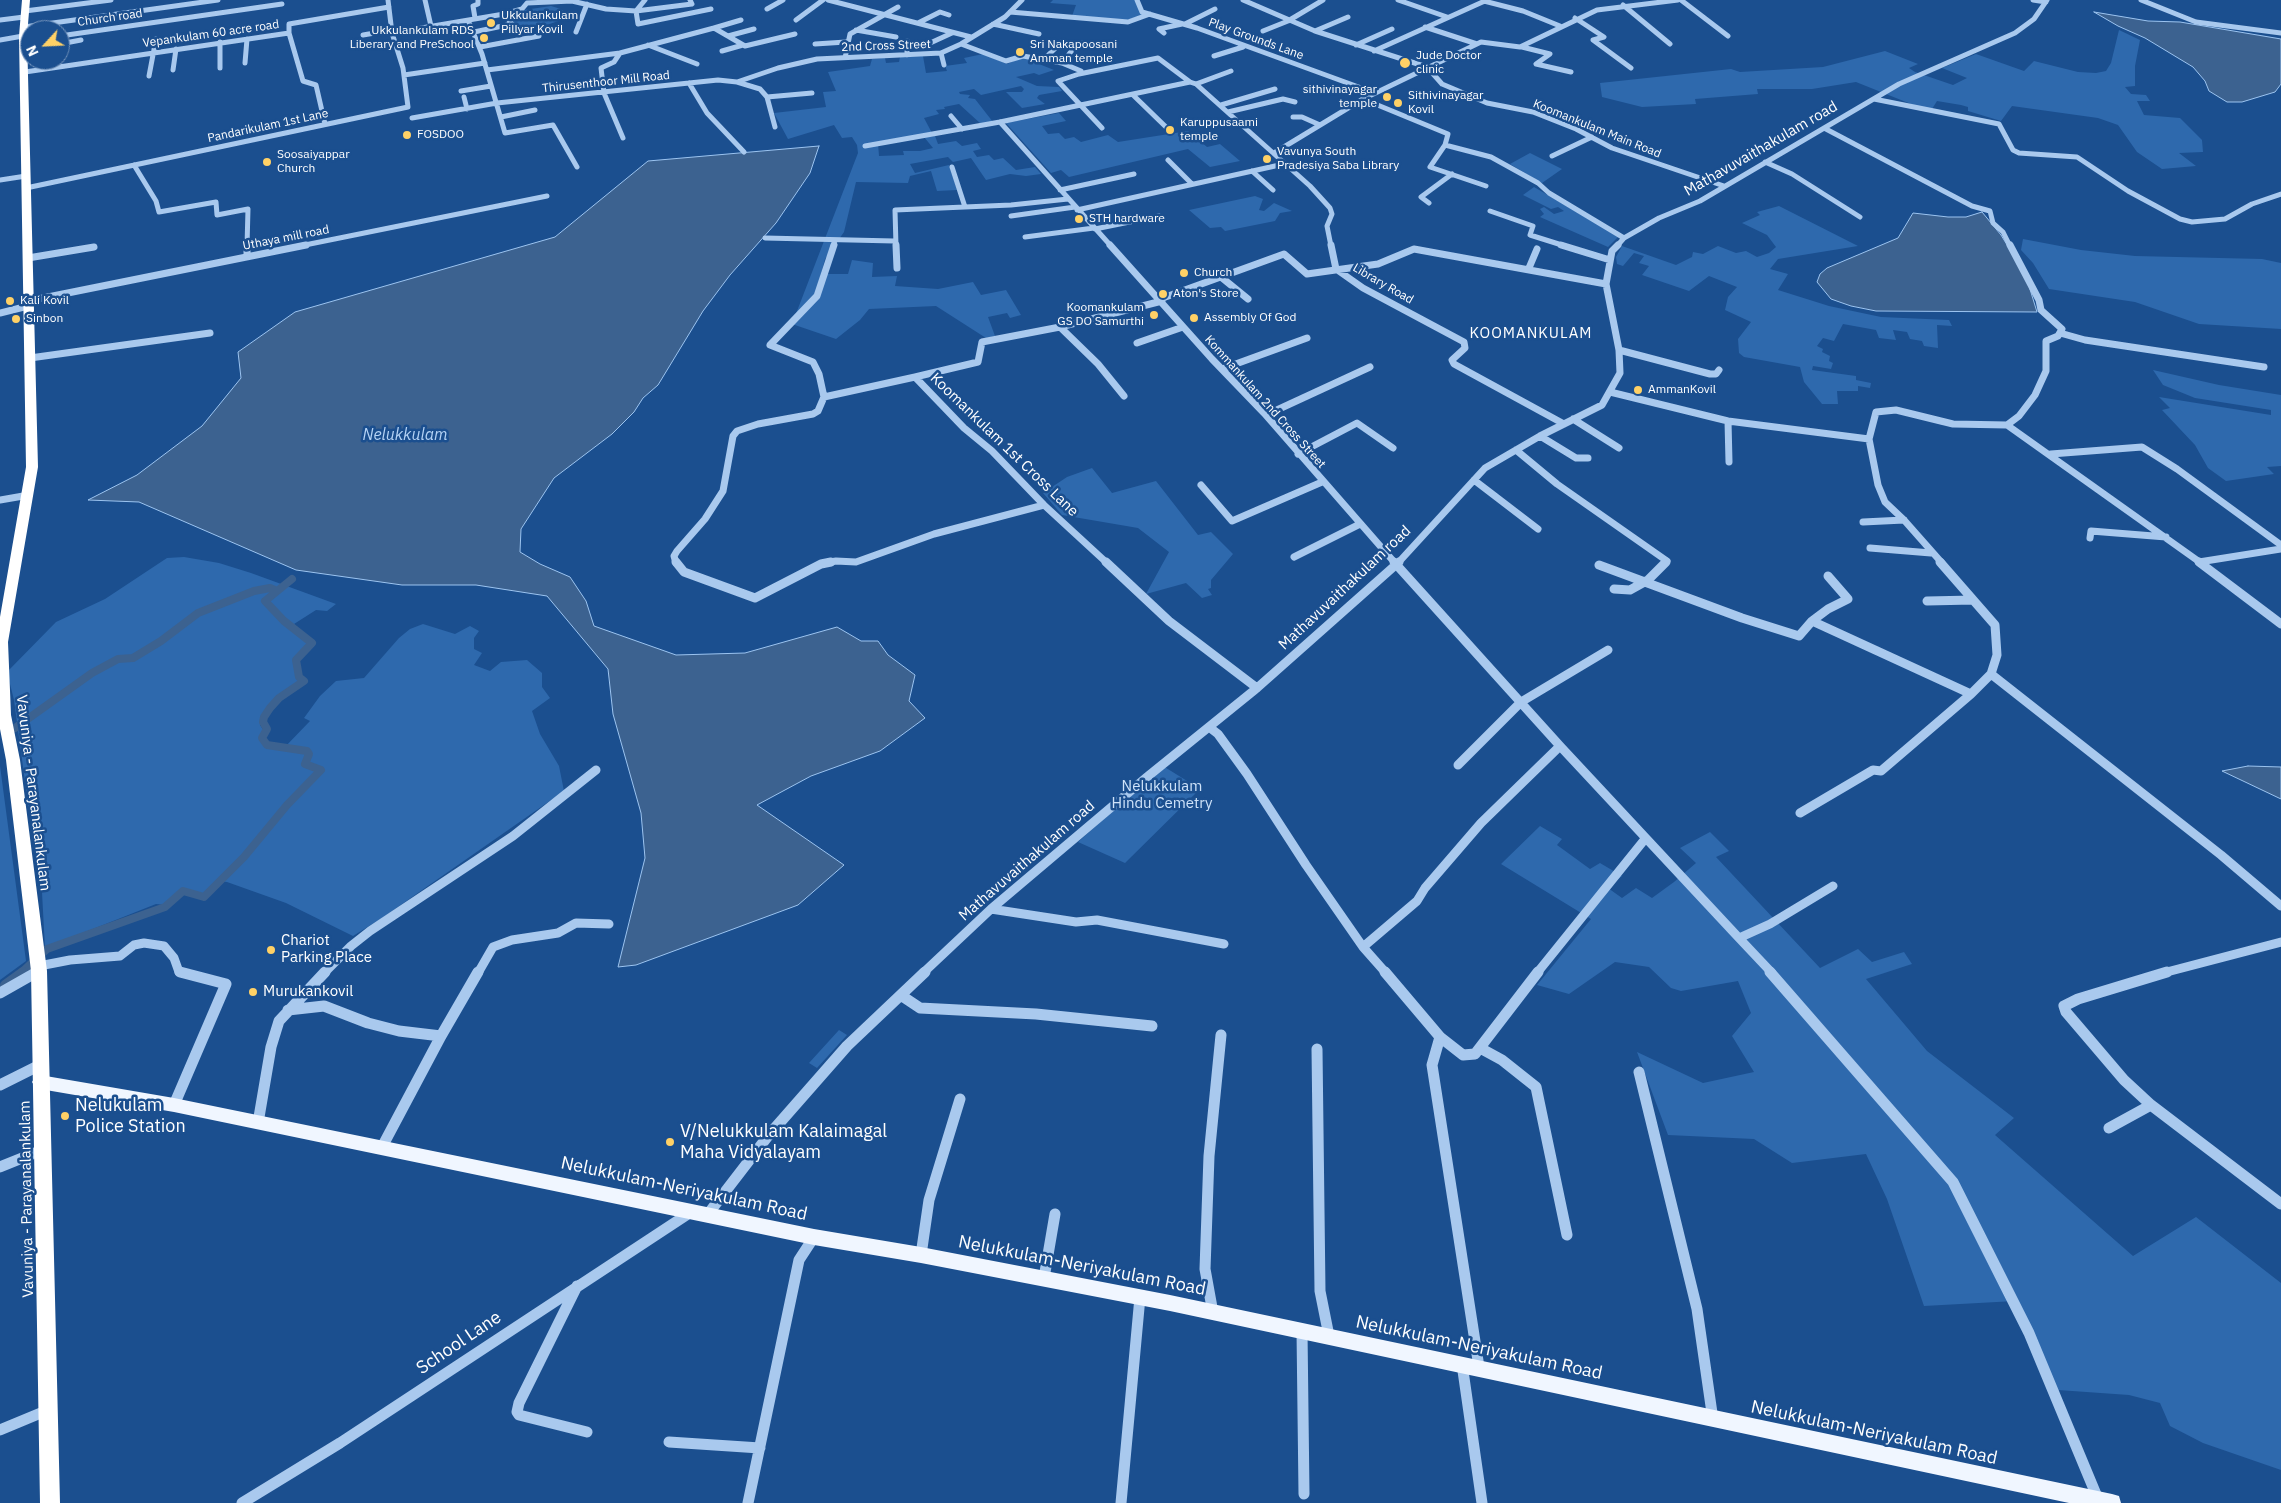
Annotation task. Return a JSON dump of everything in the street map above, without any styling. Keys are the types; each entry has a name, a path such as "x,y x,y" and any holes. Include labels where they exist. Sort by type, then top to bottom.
{"highway":[{"name":"Vavuniya - Parayanalankulam","path":"25,72 32,467 29,495 1,642 4,715 13,760 39,968 49,1502"}],"main road":[{"name":"Nelukkulam-Neriyakulam Road","path":"40,1074 174,1106 814,1237 1044,1278 1479,1367 1713,1420 2105,1501"}],"street":[{"path":"54,20 111,0"},
{"path":"70,23 218,0"},
{"name":"Pandarikulam 1st Lane","path":"0,180 26,182 134,165 408,107 404,75 392,32 388,0"},
{"path":"425,0 431,26"},
{"path":"475,18 473,6 478,4 478,0"},
{"path":"644,0 636,11 638,24 711,8"},
{"path":"363,35 504,14 522,9 527,2 572,1 606,9 636,11 692,4 690,0"},
{"path":"767,9 783,0"},
{"path":"796,20 823,0"},
{"path":"828,0 971,37"},
{"name":"2nd Cross Street","path":"737,82 817,59 941,53 962,44 1010,12 1022,0"},
{"path":"1137,0 1142,12 1150,14"},
{"name":"Koomankulam Main Road","path":"1243,0 1315,31 1427,67 1442,84 1487,103 1533,112 1592,136 1612,148 1724,186"},
{"path":"1263,32 1323,0"},
{"path":"1398,0 1447,17"},
{"path":"1374,51 1486,0 1523,11 1560,26"},
{"path":"1522,47 1575,18 1600,9 1624,3 1680,0 1728,36"},
{"path":"2033,0 2046,1"},
{"path":"2141,0 2167,9 2184,19 2196,22 2281,33"},
{"name":"Mathavuvaithakulam road","path":"701,1213 841,1052 992,909 1147,777 1257,688 1397,564 1485,468 1540,436 1602,406 1620,374 1619,350 1606,284 1612,251 1624,238 1659,218 1700,202 1724,186 1899,84 2015,33 2034,19 2046,1"},
{"path":"1624,3 1670,44"},
{"name":"Church road","path":"70,35 282,4"},
{"path":"576,32 587,4"},
{"name":"Vepankulam 60 acre road","path":"25,72 289,33 289,24 389,7"},
{"path":"845,58 846,42 850,34 898,7"},
{"path":"1164,33 1159,29 1184,24 1215,9"},
{"path":"918,23 940,12 949,15"},
{"path":"1010,12 1128,22 1150,14"},
{"path":"474,32 512,24 504,14"},
{"name":"Play Grounds Lane","path":"1150,14 1184,24 1243,47 1375,93"},
{"path":"1315,31 1348,18"},
{"path":"1575,18 1604,37 1593,40 1631,68"},
{"path":"0,20 20,28"},
{"path":"468,20 480,47 505,133 553,125 577,167"},
{"path":"487,70 620,53 741,20"},
{"path":"992,24 1039,34"},
{"path":"1425,27 1477,44"},
{"path":"714,28 748,46 795,34"},
{"path":"728,36 754,29"},
{"path":"1356,45 1392,29"},
{"path":"856,30 896,37"},
{"path":"0,40 20,32"},
{"path":"289,33 303,81 316,85 325,124"},
{"path":"928,44 952,33"},
{"path":"480,47 539,36"},
{"path":"150,76 152,52 156,39"},
{"path":"245,64 247,39"},
{"path":"70,42 81,40"},
{"path":"907,41 907,55"},
{"path":"220,42 220,68"},
{"path":"815,44 846,42"},
{"path":"1044,59 1062,42"},
{"path":"1062,63 1077,44 1084,42 1094,46 1111,43"},
{"path":"1274,153 1363,99 1481,42 1522,47 1550,54 1536,64 1571,72"},
{"path":"962,44 1006,61 1023,56 1062,63 1081,71 1079,74"},
{"path":"648,45 697,64"},
{"path":"722,51 743,45"},
{"path":"1214,56 1243,47"},
{"path":"173,70 176,49"},
{"path":"620,53 614,62 600,68 604,93 623,138"},
{"path":"941,53 944,65"},
{"name":"Library Road","path":"1080,106 1058,81 1079,74 1158,58 1221,105 1310,186 1330,208 1332,214 1327,226 1336,269 1363,288 1464,342 1466,348 1452,360 1454,364 1564,424"},
{"path":"404,75 485,63"},
{"path":"865,146 1000,122 1193,83 1231,71"},
{"name":"Thirusenthoor Mill Road","path":"412,118 497,103 718,80 737,82 760,89 767,97"},
{"path":"690,83 708,113 744,152"},
{"path":"467,108 463,94 491,86"},
{"path":"1221,105 1276,89"},
{"path":"775,127 767,97 812,93"},
{"path":"1133,95 1167,128"},
{"path":"1228,112 1283,99 1295,102"},
{"path":"1363,99 1448,134 1445,144 1430,166 1486,186"},
{"path":"1874,99 1999,124 2013,150 2019,153 2072,155 2128,191 2180,219 2192,222 2225,219 2252,204 2281,194"},
{"path":"1080,106 1102,128"},
{"path":"500,117 535,110"},
{"path":"951,116 962,129"},
{"path":"1293,117 1302,117 1320,125"},
{"name":"Kommankulam 2nd Cross Street","path":"1000,122 1076,209 1161,300 1183,327 1266,415 1322,482 1560,746 1806,1011 1953,1182 2030,1333 2105,1501"},
{"path":"1824,128 1972,206 1990,211 1993,223 2003,232 2018,257 2039,300 2041,310 2062,329 2060,333"},
{"path":"1552,156 1592,136"},
{"path":"1445,144 1491,157 1538,183 1549,193 1624,238"},
{"path":"1168,160 1192,184"},
{"path":"1766,162 1792,174 1860,217"},
{"path":"1011,216 1076,209 1284,164"},
{"path":"134,165 156,201 158,212 216,202 217,215 248,209 247,257"},
{"path":"952,167 965,207"},
{"path":"1252,171 1273,190"},
{"path":"1060,190 1134,174"},
{"path":"1430,203 1421,197 1452,174"},
{"name":"Uthaya mill road","path":"0,312 28,304 247,257 547,196"},
{"path":"897,268 894,241 895,210 1068,199"},
{"path":"1490,212 1533,226 1530,235 1610,260"},
{"path":"1025,238 1159,216"},
{"path":"765,238 894,241"},
{"path":"835,241 817,296 770,345 813,362 819,374 824,397 818,411 813,414 758,424 737,431 733,436 723,491 705,519 674,556 677,565 684,572 723,588 755,598 822,564 836,561 856,562 934,534 1044,505"},
{"path":"28,258 94,247"},
{"path":"1529,268 1537,248"},
{"path":"1336,269 1378,264 1414,249 1529,268 1606,284"},
{"name":"Koomankulam 1st Cross Lane","path":"1257,688 1169,621 1044,505 992,452 945,409 915,377 978,362 982,342 1060,327 1161,300 1284,254 1307,274 1336,269"},
{"path":"1221,278 1248,299"},
{"path":"1060,327 1098,364 1124,396"},
{"path":"1137,343 1183,327"},
{"path":"30,358 210,332"},
{"path":"2007,425 2019,416 2035,395 2046,371 2046,341 2060,333 2085,340 2264,367"},
{"path":"1222,369 1308,338"},
{"path":"1619,350 1710,374 1716,374 1719,370"},
{"path":"1266,415 1370,368"},
{"path":"824,397 915,377"},
{"path":"1610,392 1728,421 1869,440"},
{"path":"1800,813 1873,770 1881,772 1971,694 1991,674 1997,655 1995,625 1904,520 1884,502 1878,485 1869,440 1876,412 1896,410 1953,424 2007,425 2051,454 2166,537 2281,624"},
{"path":"1573,420 1619,448"},
{"path":"1728,421 1730,462"},
{"path":"1298,454 1358,423 1393,448"},
{"path":"1540,436 1576,458 1588,458"},
{"path":"2051,454 2142,447 2177,469 2281,547"},
{"path":"1516,450 1557,484 1657,552 1667,561 1648,580 1630,590 1614,588"},
{"path":"1474,480 1538,529"},
{"path":"1201,485 1232,521 1322,482"},
{"path":"0,500 29,495"},
{"path":"1863,522 1904,520"},
{"path":"1294,557 1360,524"},
{"path":"2090,538 2091,531 2166,537"},
{"path":"2199,562 2281,547"},
{"path":"1870,548 1931,553"},
{"path":"1599,565 1799,636 1812,621 1828,609 1848,599 1828,576"},
{"path":"1927,601 1973,600"},
{"path":"1812,621 1971,694"},
{"path":"1458,765 1521,702 1608,650"},
{"path":"1991,674 2221,855 2281,906"},
{"path":"1209,726 1218,734 1247,774 1306,866 1364,947 1440,1037 1463,1055 1473,1055 1480,1048 1594,900 1645,839"},
{"path":"1364,947 1417,901 1425,888 1481,823 1560,746"},
{"path":"258,1123 271,1048 279,1021 288,1010 364,936 513,836 596,770"},
{"path":"1739,938 1770,924 1833,886"},
{"path":"992,909 1076,922 1097,920 1224,944"},
{"path":"382,1148 441,1036 494,947 512,940 558,933 576,923 609,924"},
{"path":"2281,942 2078,998 2064,1006 2066,1012 2086,1037 2124,1080 2150,1105 2281,1204"},
{"path":"0,993 39,968 70,960 120,956 134,945 144,943 164,946 174,958 179,972 226,984 174,1106"},
{"path":"902,996 920,1008 1036,1014 1152,1026"},
{"path":"288,1010 324,1006 376,1025 441,1036"},
{"path":"1213,1313 1205,1269 1209,1156 1221,1035"},
{"path":"1440,1037 1432,1065 1442,1119 1479,1367"},
{"path":"1480,1048 1502,1060 1536,1087 1567,1235"},
{"path":"1316,1049 1320,1291 1329,1336"},
{"path":"1639,1072 1697,1309 1713,1420"},
{"path":"0,1085 40,1074"},
{"path":"921,1255 929,1200 960,1099"},
{"path":"2109,1128 2150,1105"},
{"path":"0,1167 42,1150"},
{"name":"School Lane","path":"242,1503 340,1444 577,1286 701,1213"},
{"path":"1044,1278 1055,1214"},
{"path":"748,1503 799,1260 814,1237"},
{"path":"577,1286 519,1402 517,1412 519,1415 587,1432"},
{"path":"1121,1503 1140,1297"},
{"path":"1302,1331 1304,1494"},
{"path":"1462,1364 1482,1503"},
{"path":"0,1430 48,1410"},
{"path":"669,1442 760,1448"}],"green space":[{"path":"1053,0 1135,0 1145,15 1127,20 1072,16 1076,5 1050,3"},
{"path":"551,6 561,9 566,13 564,19 541,27 516,25 512,20 514,15 524,10"},
{"path":"2119,30 2140,40 2135,66 2135,86 2125,87 2131,94 2146,95 2150,101 2137,101 2144,115 2180,118 2202,140 2203,152 2179,153 2196,166 2162,169 2137,152 2118,125 2098,118 2012,106 2001,121 1968,111 1968,107 1961,105 1937,101 1932,109 1916,106 1856,82 1812,89 1757,89 1758,94 1695,99 1696,104 1642,107 1602,97 1600,83 1731,69 1740,72 1823,67 1885,51 1918,64 1909,68 1915,72 1953,85 1967,78 1942,68 1976,54 2024,71 2034,61 2078,72 2096,73 2106,71 2111,63"},
{"path":"983,54 1007,64 1022,57 1043,59 1039,64 1054,70 1039,75 1034,73 1016,77 1037,86 1059,87 1062,91 1039,95 1037,98 1045,104 1022,108 1006,92 1022,92 1024,89 1021,86 981,95 974,89 959,92 960,94 970,95 968,98 975,99 993,122 981,124 959,104 944,107 945,109 936,110 939,114 924,118 932,133 878,143 879,156 904,155 903,151 920,151 933,148 924,137 935,136 938,144 956,141 962,146 977,143 981,149 973,151 977,157 989,155 994,160 1003,158 1016,170 1035,167 1041,174 1026,176 1010,174 986,180 971,158 953,162 948,157 910,164 915,173 949,165 957,190 937,191 931,171 910,176 908,183 856,182 844,232 825,259 813,303 827,274 848,274 852,260 873,263 872,277 897,276 895,286 938,289 973,282 981,295 1006,290 1021,315 1010,318 1007,313 988,317 995,336 986,338 936,306 869,309 860,320 836,339 792,324 858,153 857,145 852,137 842,138 834,125 788,139 774,113 826,107 823,92 836,91 828,72 870,66 872,59 885,58 886,63 899,62 900,57 923,56 926,73 947,71 945,66 967,63 964,58"},
{"path":"1059,113 1066,121 1042,126 1048,134 1059,133 1065,139 1074,137 1081,142 1108,135 1118,142 1188,131 1207,147 1220,144 1240,161 1210,167 1188,149 1069,177 1061,170 1051,173 1006,123"},
{"path":"1530,153 1562,169 1542,183 1510,164"},
{"path":"1534,187 1618,237 1608,247 1540,217 1544,214 1540,209 1544,207 1554,214 1564,211 1558,207 1551,209 1523,195"},
{"path":"1255,196 1263,199 1259,210 1264,211 1274,203 1292,211 1280,213 1275,221 1225,231 1221,227 1210,228 1189,210"},
{"path":"1779,206 1858,246 1778,259 1770,269 1788,274 1778,290 1829,306 1881,317 1949,320 1952,326 1937,325 1938,348 1924,346 1922,341 1910,339 1907,332 1893,330 1896,340 1879,338 1876,330 1843,324 1834,341 1823,338 1817,346 1823,349 1822,352 1830,356 1829,361 1833,363 1831,369 1813,366 1812,370 1856,376 1856,380 1871,383 1870,388 1858,386 1858,391 1837,391 1838,404 1822,404 1804,382 1800,367 1744,357 1739,353 1738,339 1751,322 1725,310 1728,297 1737,287 1709,276 1689,291 1642,275 1649,266 1639,263 1644,256 1634,253 1623,266 1617,264 1616,257 1622,246 1676,265 1692,257 1693,252 1703,254 1718,246 1736,253 1746,251 1757,257 1769,253 1776,247 1767,235 1742,223 1760,215 1757,212"},
{"path":"2023,239 2081,250 2135,256 2262,259 2281,263 2281,329 2199,324 2135,302 2049,289 2033,263 2021,250"},
{"path":"2153,370 2219,385 2281,395 2281,466 2267,467 2274,474 2226,481 2208,468 2195,445 2162,410 2170,408 2159,397 2271,415 2271,410 2195,398 2163,385"},
{"path":"1092,468 1112,493 1156,481 1198,535 1211,532 1233,554 1211,580 1211,588 1208,589 1212,595 1202,598 1186,583 1146,594 1169,552 1138,528 1062,515 1043,493 1067,477"},
{"path":"184,557 219,563 336,604 327,611 316,610 294,624 310,643 293,661 296,675 300,682 281,695 263,715 260,725 264,731 266,746 283,749 310,721 304,718 320,696 336,681 364,678 399,638 410,629 423,624 455,634 470,626 479,631 474,638 474,649 482,653 474,665 490,671 501,662 527,660 542,673 542,687 550,698 532,711 540,734 559,766 564,791 382,918 353,936 286,903 227,882 218,881 204,894 182,890 165,905 156,904 45,948 41,874 29,811 14,700 7,672 56,622 105,599 167,558"},
{"path":"0,766 26,961 0,980"},
{"name":"Nelukkulam Hindu Cemetry","path":"1163,766 1200,789 1125,863 1078,842"},
{"path":"1540,826 1562,839 1557,845 1590,869 1600,863 1622,876 1608,888 1622,898 1636,888 1652,898 1674,882 1696,863 1680,848 1710,832 1729,851 1716,857 1820,968 1858,949 1872,962 1904,952 1912,964 1866,979 1927,1051 2014,1118 1995,1135 2133,1256 2196,1217 2281,1283 2281,1470 2203,1443 2170,1426 2160,1403 2129,1395 2058,1390 2015,1301 1924,1306 1887,1199 1866,1154 1792,1163 1754,1139 1668,1135 1637,1052 1703,1083 1754,1072 1732,1036 1751,1013 1738,981 1681,991 1671,988 1649,967 1615,962 1569,994 1537,985 1591,919 1501,864"},
{"path":"839,1030 847,1035 817,1068 809,1063"}],"water":[{"path":"2094,12 2148,21 2180,22 2281,39 2281,84 2275,92 2242,102 2227,102 2209,91 2205,81 2193,67 2145,38 2118,26"},
{"name":"Nelukkulam","path":"819,146 810,173 776,223 730,275 703,311 658,385 643,398 634,412 612,434 554,478 521,529 520,552 540,564 570,577 586,601 594,626 676,655 745,653 837,627 861,641 878,641 888,655 915,675 909,701 925,718 880,751 811,776 757,805 844,865 798,905 636,965 618,967 645,858 641,813 613,714 608,669 547,596 476,585 402,585 296,570 139,502 88,500 137,475 202,426 241,378 238,352 295,312 555,237 648,161"},
{"path":"1982,212 2001,235 2015,258 2029,286 2037,312 1876,311 1851,306 1831,299 1817,282 1820,274 1827,268 1898,238 1913,213 1966,217"},
{"path":"2248,766 2281,767 2281,799 2222,771"}],"waterway":[{"path":"21,973 47,949 165,907 183,891 204,897 244,857 287,805 321,770 305,764 309,754 307,751 267,745 262,738 267,729 263,722 264,717 270,708 279,698 304,681 299,677 296,660 312,643 284,621 265,601 292,579"},
{"path":"15,728 92,673 118,659 133,658 161,641 198,613 254,591 270,588 277,591"},
{"path":"5,985 23,972"}],"place":[{"name":"Ukkulankulam Pillyar Kovil","path":"491,23"},
{"name":"Ukkulankulam RDS Liberary and PreSchool","path":"484,38"},
{"name":"Sri Nakapoosani Amman temple","path":"1020,52"},
{"name":"Jude Doctor clinic","path":"1405,63"},
{"name":"sithivinayagar temple","path":"1387,97"},
{"name":"Sithivinayagar Kovil","path":"1398,103"},
{"name":"Karuppusaami temple","path":"1170,130"},
{"name":"FOSDOO","path":"407,135"},
{"name":"Vavunya South Pradesiya Saba Library","path":"1267,159"},
{"name":"Soosaiyappar Church","path":"267,162"},
{"name":"STH hardware","path":"1079,219"},
{"name":"Church","path":"1184,273"},
{"name":"Aton's Store","path":"1163,294"},
{"name":"Kali Kovil","path":"10,301"},
{"name":"Koomankulam GS DO Samurthi","path":"1154,315"},
{"name":"Assembly Of God","path":"1194,318"},
{"name":"Sinbon","path":"16,319"},
{"name":"AmmanKovil","path":"1638,390"},
{"name":"Chariot Parking Place","path":"271,950"},
{"name":"Murukankovil","path":"253,992"},
{"name":"Nelukulam Police Station","path":"65,1116"},
{"name":"V/Nelukkulam Kalaimagal Maha Vidyalayam","path":"670,1142"}],"district":[{"name":"KOOMANKULAM","path":"1531,334"}]}
